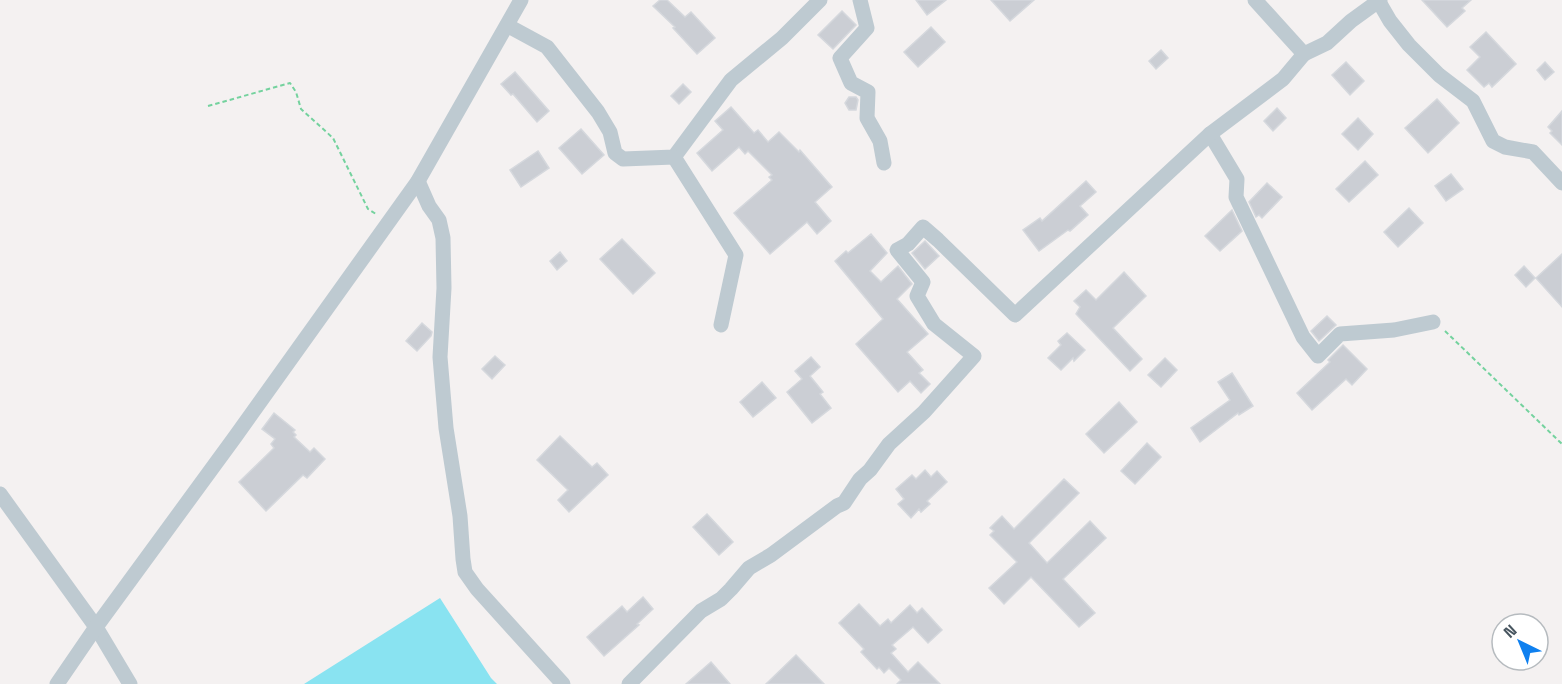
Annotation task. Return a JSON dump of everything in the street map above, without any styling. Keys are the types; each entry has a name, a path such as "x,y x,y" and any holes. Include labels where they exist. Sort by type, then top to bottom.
{"street":[{"path":"57,684 418,181 521,0"},
{"path":"674,157 731,80 782,38 820,0"},
{"path":"860,0 867,28 840,58 851,83 868,92 867,118 880,141 884,164"},
{"path":"1255,0 1304,54"},
{"path":"629,684 701,611 721,599 749,568 844,503 860,479 870,470 889,444 924,412 974,356 934,324 917,297 923,282 897,250 908,244 922,228 938,240 1015,315 1210,134 1283,79 1304,54 1327,43 1351,21 1379,1 1390,21 1409,45 1439,75 1473,101 1493,141 1504,147 1533,152 1562,183"},
{"path":"512,28 547,47 610,132 615,153 623,159 674,157"},
{"path":"1210,134 1237,179 1236,197 1303,337 1318,356 1340,334 1394,330 1433,322"},
{"path":"674,157 736,255 721,325"},
{"path":"418,181 429,206 439,220 442,238 444,288 441,369 446,428 460,516 465,572 477,589 563,684"},
{"path":"0,494 96,627 130,684"}],"path":[{"path":"208,106 290,83 296,92 301,109 333,138 368,209 383,219"},
{"path":"1433,322 1439,325 1562,444"}],"water":[{"path":"440,598 497,684 304,684"}],"building":[{"path":"660,0 667,0 685,17 691,12 715,38 697,54 673,28 675,27 653,6"},
{"path":"916,0 946,0 927,15"},
{"path":"991,0 1034,0 1010,21"},
{"path":"1422,0 1471,0 1462,8 1465,11 1447,27"},
{"path":"842,11 856,25 833,49 818,35"},
{"path":"931,27 945,42 918,67 904,52"},
{"path":"1486,32 1516,64 1492,87 1489,83 1484,87 1467,70 1480,57 1470,47"},
{"path":"1161,50 1168,58 1156,69 1149,61"},
{"path":"1346,62 1364,81 1350,95 1332,75"},
{"path":"1545,62 1554,72 1545,80 1537,70"},
{"path":"515,72 549,111 537,122 513,94 511,95 501,84"},
{"path":"683,84 691,92 679,104 671,96"},
{"path":"849,97 856,97 858,100 856,110 849,110 845,103"},
{"path":"1437,99 1459,123 1428,153 1405,128"},
{"path":"731,107 754,133 758,130 768,142 779,132 799,152 800,150 832,187 815,202 831,221 817,234 807,222 770,254 734,213 772,180 769,177 772,175 748,151 745,154 739,147 712,171 697,153 723,130 715,121"},
{"path":"1277,108 1286,118 1273,131 1264,121"},
{"path":"1562,111 1562,145 1550,133 1552,131 1548,127"},
{"path":"1358,118 1373,134 1358,150 1342,134"},
{"path":"581,129 604,155 582,174 559,148"},
{"path":"538,151 549,168 521,187 510,170"},
{"path":"1365,161 1378,175 1349,202 1336,189"},
{"path":"1451,174 1463,189 1446,201 1435,186"},
{"path":"1086,181 1096,192 1080,206 1088,215 1070,231 1068,230 1039,251 1023,230 1040,218 1042,221"},
{"path":"1267,183 1282,197 1262,218 1259,215 1256,217 1249,202"},
{"path":"1409,208 1423,223 1398,247 1384,232"},
{"path":"1232,210 1242,231 1220,251 1205,236"},
{"path":"871,234 887,253 870,271 881,282 898,266 912,284 897,299 928,334 907,352 923,370 919,373 930,384 921,393 910,381 898,392 856,344 883,319 835,261"},
{"path":"622,239 655,273 633,294 600,259"},
{"path":"925,241 939,256 925,269 912,253"},
{"path":"560,252 567,261 557,270 550,261"},
{"path":"1562,254 1562,307 1536,278"},
{"path":"1524,266 1535,278 1526,287 1515,275"},
{"path":"1124,272 1146,296 1113,328 1142,359 1130,371 1076,314 1080,307 1074,301 1086,290 1096,300"},
{"path":"1327,316 1336,325 1319,341 1311,331"},
{"path":"422,323 432,332 417,351 406,341"},
{"path":"1067,333 1085,350 1061,370 1048,358 1061,345 1058,341"},
{"path":"1343,345 1367,369 1352,385 1346,379 1312,410 1297,393 1330,362 1328,360"},
{"path":"495,356 505,365 492,379 482,369"},
{"path":"811,357 820,367 810,376 823,392 820,394 831,408 812,423 787,392 802,379 795,371"},
{"path":"1165,358 1177,370 1161,387 1148,375"},
{"path":"1232,373 1253,406 1239,415 1238,413 1200,442 1191,428 1230,400 1218,382"},
{"path":"762,382 776,398 753,417 740,402"},
{"path":"1119,402 1137,422 1104,453 1086,434"},
{"path":"274,413 295,430 294,437 310,452 314,448 325,459 307,478 303,475 266,511 239,482 274,448 271,444 275,439 262,429"},
{"path":"560,436 592,467 597,463 608,475 569,512 558,500 568,490 537,460"},
{"path":"1147,443 1161,457 1135,484 1121,471"},
{"path":"925,470 931,477 937,471 947,482 927,501 930,504 921,512 919,509 911,518 898,504 904,499 896,489 912,475 916,479"},
{"path":"1064,479 1079,493 1029,543 1047,563 1090,521 1106,538 1063,579 1095,613 1079,627 1031,577 1004,604 989,588 1017,562 990,535 994,531 990,528 1002,516 1014,529"},
{"path":"707,514 733,542 719,555 693,527"},
{"path":"643,597 653,609 637,624 639,625 604,656 587,637 622,606 627,612"},
{"path":"859,604 880,626 888,619 891,623 910,605 917,613 922,608 942,630 928,643 913,627 892,645 896,649 891,653 908,672 918,662 940,684 897,684 901,680 889,668 884,673 879,667 877,669 861,652 864,649 839,623"},
{"path":"796,655 824,684 766,684"},
{"path":"711,662 730,684 686,684"}]}
